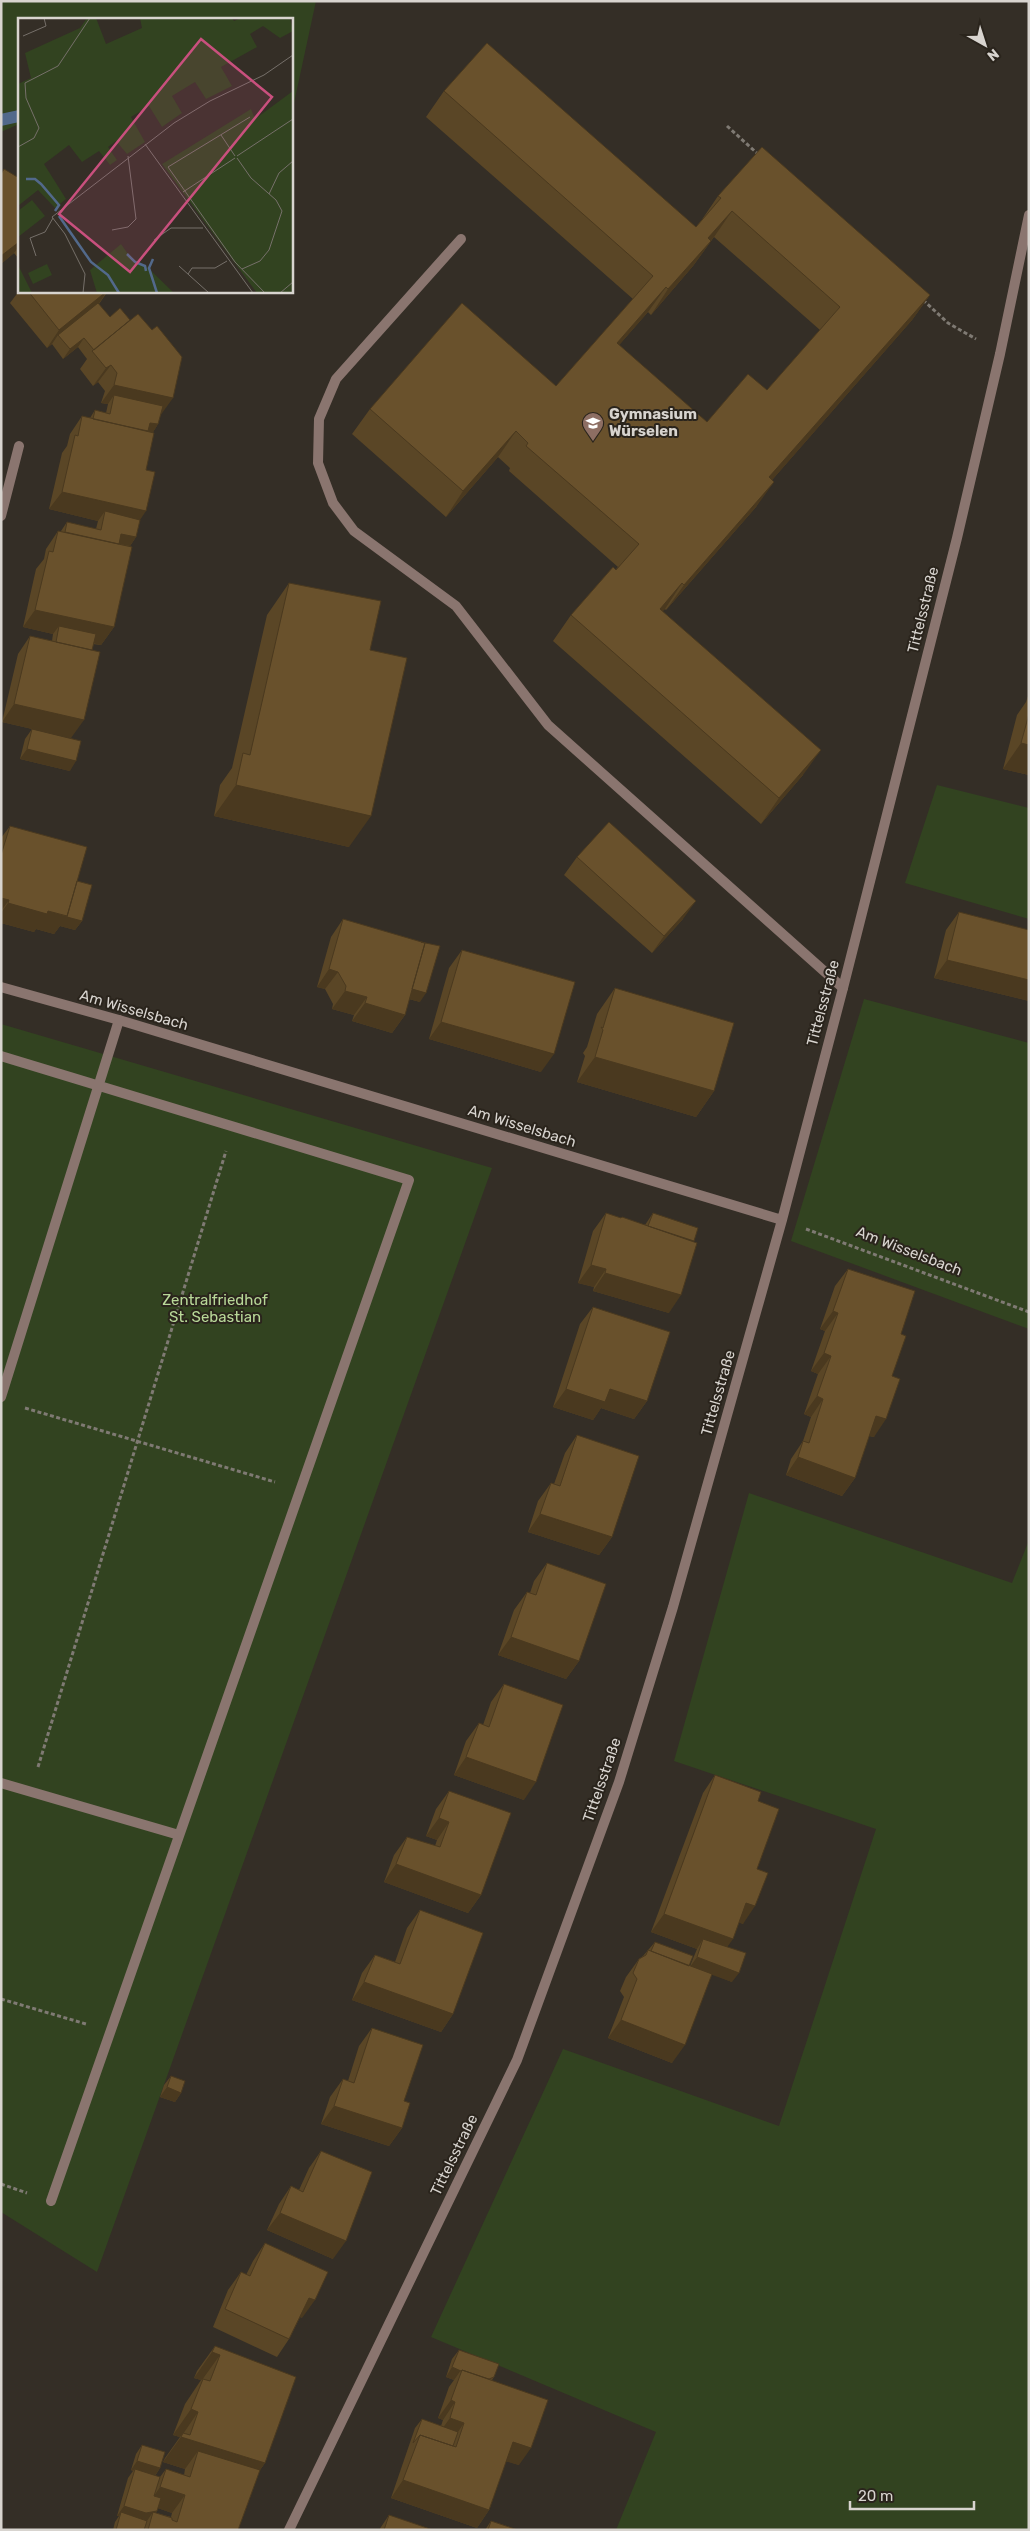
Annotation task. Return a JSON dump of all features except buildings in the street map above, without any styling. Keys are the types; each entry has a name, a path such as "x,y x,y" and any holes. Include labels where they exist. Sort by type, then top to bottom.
{"street":[{"name":"Tittelsstraße","path":"289,2530 516,2060 619,1782 673,1607 782,1220 843,988 954,548 1000,354 1029,215"},
{"path":"461,239 336,379 319,419 318,463 333,503 354,531 456,606 548,725 843,988"},
{"path":"1,516 20,446"},
{"name":"Am Wisselsbach","path":"1,988 119,1020 782,1220"},
{"path":"1,1397 119,1020"},
{"path":"1,1056 409,1180 51,2201"},
{"path":"1,1783 179,1835"}],"path":[{"path":"726,126 764,159"},
{"path":"919,297 948,323 1000,354"},
{"path":"30,1792 234,1127"},
{"name":"Am Wisselsbach","path":"782,1220 1029,1312"},
{"path":"20,1406 300,1490"},
{"path":"1,1999 110,2032"}],"green space":[{"path":"1,1 316,1 292,112 292,18 18,18 18,124 1,132"},
{"path":"937,785 1029,808 1029,919 905,883"},
{"path":"864,999 1029,1043 1029,1329 791,1241"},
{"name":"Zentralfriedhof St. Sebastian","path":"1,1024 492,1168 97,2272 1,2212"},
{"path":"749,1493 1012,1583 1029,1540 1029,2530 616,2530 656,2432 431,2337 563,2049 779,2126 876,1829 674,1761"}],"waterway":[{"path":"1,120 18,116"}],"place":[{"name":"Gymnasium Würselen","path":"593,442"}]}
